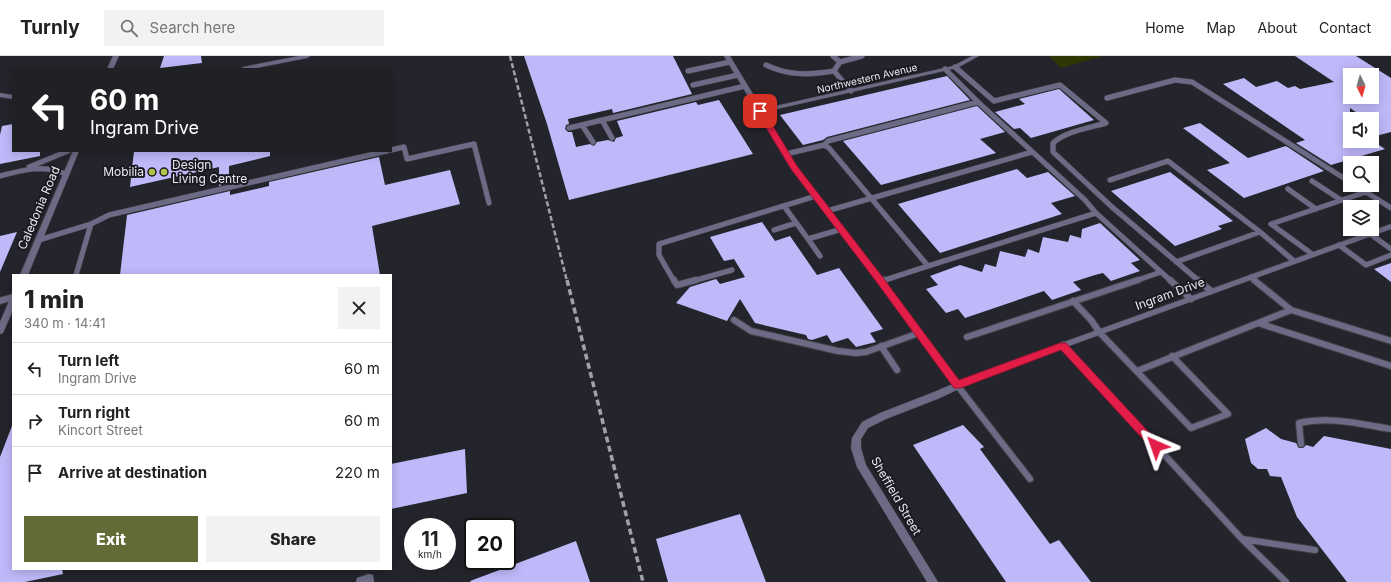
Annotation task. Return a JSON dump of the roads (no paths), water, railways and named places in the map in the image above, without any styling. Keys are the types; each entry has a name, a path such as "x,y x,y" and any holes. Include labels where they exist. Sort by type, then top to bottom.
{"street":[{"path":"110,68 116,56"},
{"path":"248,68 307,56"},
{"name":"Northwestern Avenue","path":"760,111 945,70 955,67 976,56"},
{"path":"729,59 786,154 957,385"},
{"path":"0,95 12,97"},
{"name":"Caledonia Road","path":"24,274 76,152"},
{"name":"Ingram Drive","path":"1379,230 1391,226"},
{"name":"Ingram Drive","path":"957,385 1362,236"},
{"path":"0,331 12,303"},
{"name":"Sheffield Street","path":"933,582 862,468 856,448 857,438 865,425 957,385"}],"lane":[{"path":"834,56 840,62"},
{"path":"766,65 782,72 809,76 834,71 840,62 862,56"},
{"path":"688,71 729,59"},
{"path":"955,67 994,101 1060,85 1103,120 1106,123 1071,133 1055,141 1052,145 1053,152 1112,207 1211,291"},
{"path":"945,70 1085,200 1096,213 1190,299"},
{"path":"834,71 851,90"},
{"path":"693,85 738,75"},
{"path":"1107,98 1176,80 1192,82 1343,178"},
{"path":"568,128 745,86"},
{"path":"786,154 824,145 828,141 978,102"},
{"path":"602,120 612,138"},
{"path":"582,125 592,142"},
{"path":"392,150 404,147 407,159 474,144 489,203"},
{"path":"824,145 928,266"},
{"path":"22,170 66,152"},
{"path":"39,240 91,224 109,216 384,152"},
{"path":"827,211 1032,152"},
{"path":"1110,180 1168,161 1260,232 1294,261"},
{"path":"0,176 22,170 43,167 52,168 66,174"},
{"path":"1312,181 1341,200"},
{"path":"1288,189 1316,209"},
{"path":"1312,254 1271,224 1366,192 1391,208"},
{"path":"732,270 677,285 659,254 659,244 816,196"},
{"path":"784,206 820,256"},
{"path":"881,281 1096,213"},
{"path":"774,230 796,223"},
{"path":"76,274 91,224"},
{"path":"808,239 842,229"},
{"path":"1176,262 1260,232"},
{"path":"1373,236 1391,249"},
{"path":"1339,245 1366,265 1391,255"},
{"path":"967,337 1161,272"},
{"path":"1251,277 1291,310 1391,341"},
{"path":"0,301 12,297"},
{"path":"1073,301 1100,332 1191,428 1228,414 1172,356"},
{"path":"1137,371 1291,310"},
{"path":"734,320 751,331 838,352 866,352 919,333"},
{"path":"1258,323 1391,366"},
{"path":"1063,345 1242,539 1286,582"},
{"path":"881,346 898,370"},
{"path":"957,385 1030,479"},
{"path":"1301,444 1299,423 1311,419 1391,429"},
{"path":"1242,539 1315,550"}],"railway":[{"path":"510,56 567,281"},
{"path":"567,280 643,582"}],"place":[{"name":"Mobilia","path":"152,172"},
{"name":"Design Living Centre","path":"164,172"}]}
